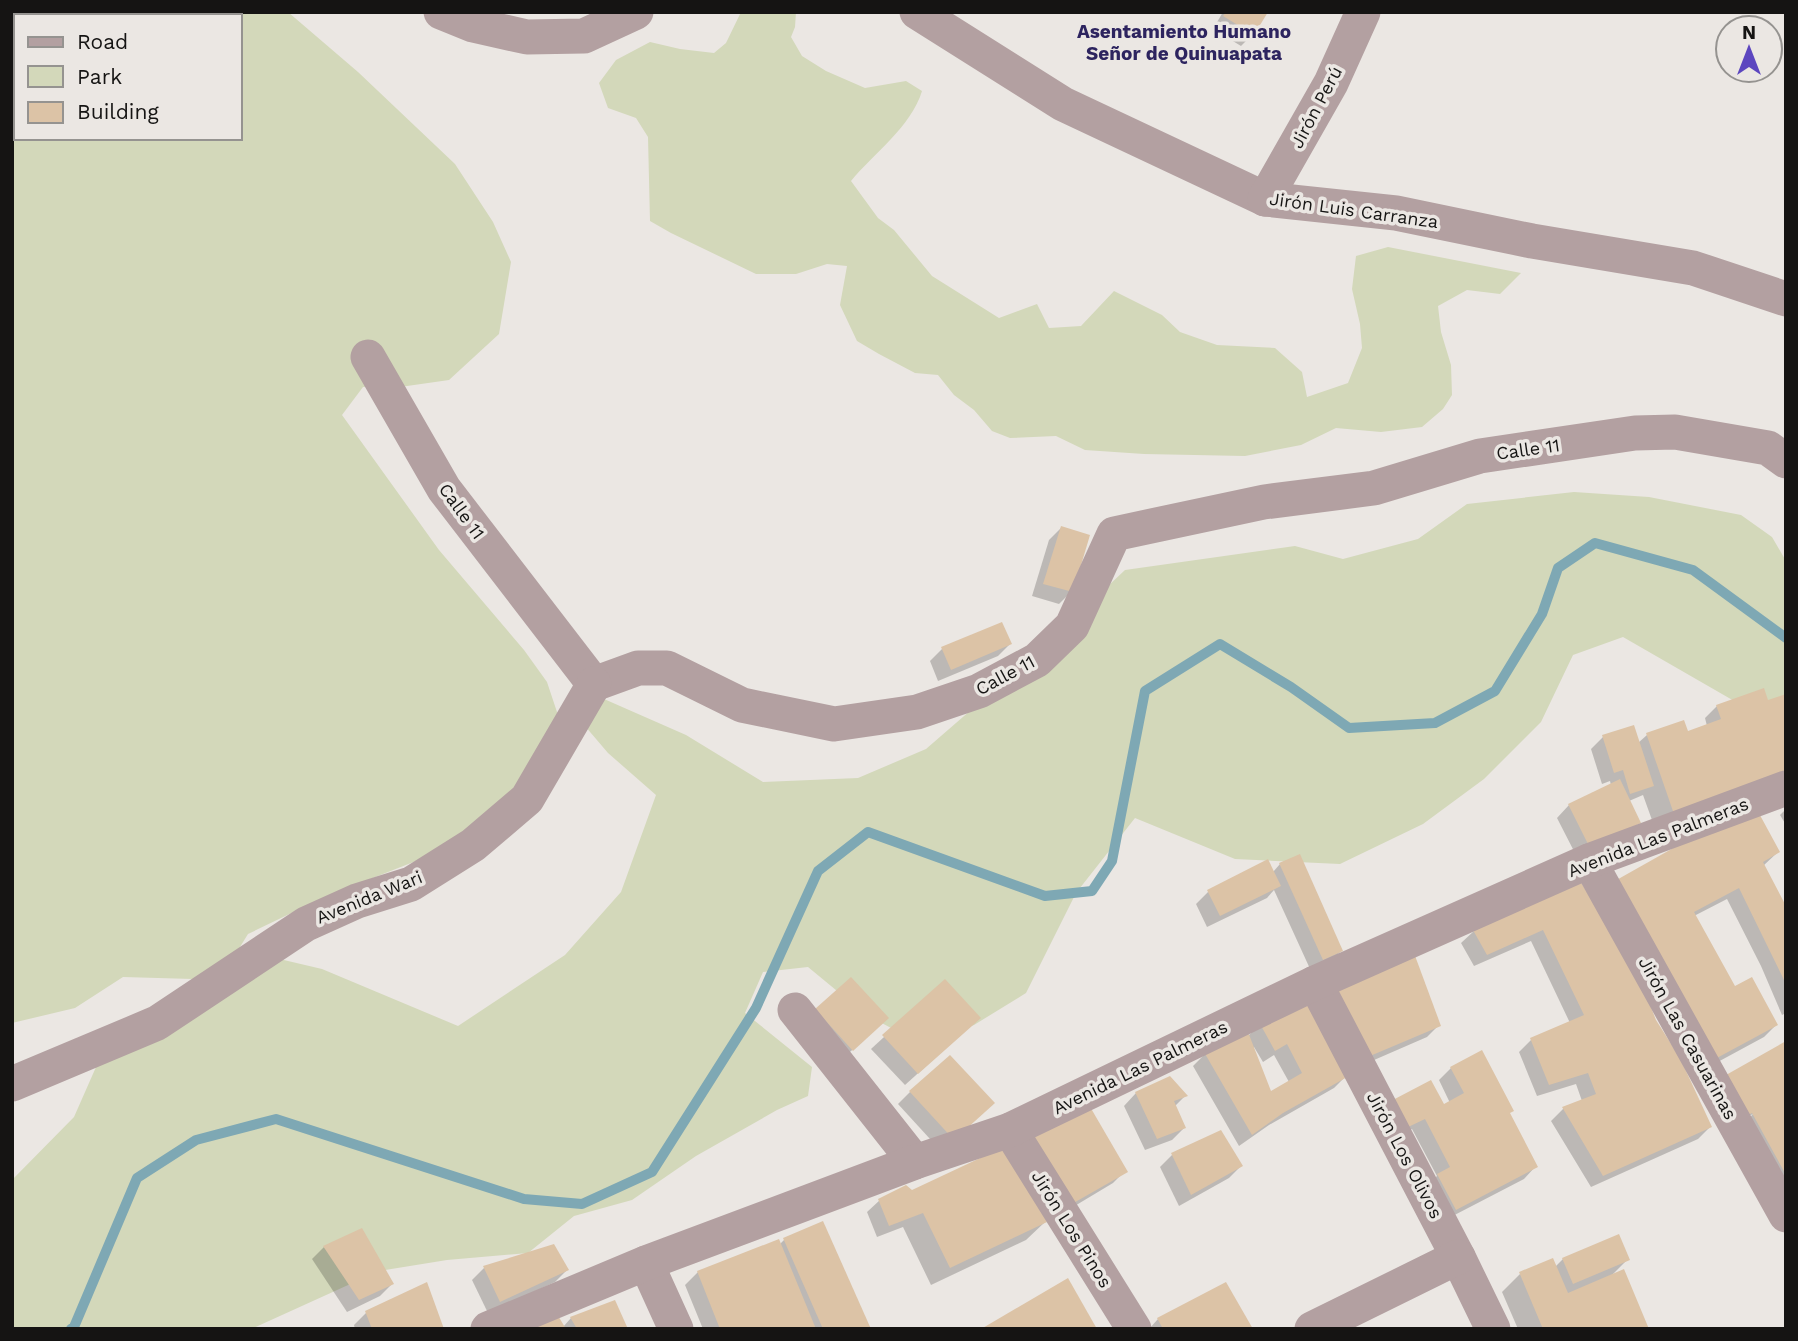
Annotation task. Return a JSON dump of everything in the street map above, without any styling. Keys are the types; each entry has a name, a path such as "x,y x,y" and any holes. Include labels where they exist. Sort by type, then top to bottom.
{"street":[{"path":"441,12 473,25 527,37 584,36 636,12"},
{"name":"Jirón Luis Carranza","path":"917,12 1063,104 1265,199 1396,213 1693,268 1786,299"},
{"name":"Jirón Perú","path":"1265,199 1331,83 1363,12"},
{"name":"Calle 11","path":"368,357 444,489 594,684 638,668 667,668 742,705 834,724 918,712 979,691 1037,660 1072,626 1114,534 1264,502 1374,488 1480,456 1635,433 1675,432 1768,448 1786,461"},
{"name":"Avenida Wari","path":"12,1084 157,1023 306,924 357,901 411,884 473,845 527,799 594,684"},
{"name":"Avenida Las Palmeras","path":"488,1329 646,1263 915,1162 1010,1130 1315,983 1590,861 1786,788"},
{"name":"Jirón Las Casuarinas","path":"1590,861 1786,1215"},
{"name":"Jirón Los Olivos","path":"1315,983 1458,1256 1493,1329"},
{"path":"795,1010 915,1162"},
{"name":"Jirón Los Pinos","path":"1010,1130 1134,1329"},
{"path":"1312,1329 1458,1256"},
{"path":"646,1263 676,1329"}],"green space":[{"path":"12,12 288,12 358,72 455,164 493,222 511,262 499,334 449,380 400,387 363,387 342,415 439,550 524,650 547,682 561,724 522,787 459,840 416,861 327,896 248,934 235,955 193,979 123,977 75,1008 12,1023"},
{"path":"741,12 796,12 791,37 802,56 826,71 865,88 906,81 922,91 901,128 851,181 878,218 894,230 932,276 999,318 1037,304 1049,328 1081,326 1114,291 1162,315 1180,332 1217,345 1275,348 1302,372 1307,397 1348,383 1362,348 1352,289 1356,256 1388,247 1521,273 1500,294 1467,290 1438,306 1441,332 1451,365 1452,395 1443,409 1422,427 1381,432 1336,428 1301,445 1245,456 1085,450 1056,436 1010,438 992,431 974,410 954,395 938,375 915,373 857,341 840,305 847,266 827,264 796,274 756,274 650,221 648,137 636,118 608,108 599,83 616,60 650,42 714,53 726,43"},
{"path":"1574,492 1649,497 1741,515 1772,537 1786,561 1786,741 1755,713 1623,637 1573,655 1541,722 1484,779 1423,824 1340,864 1235,859 1135,818 1076,893 1026,993 974,1025 919,1043 865,1014 808,967 763,972 745,1013 812,1067 808,1096 777,1110 696,1156 632,1200 574,1216 528,1253 447,1260 379,1271 251,1329 12,1329 12,1180 74,1117 100,1058 250,952 322,969 458,1026 565,955 621,892 656,795 608,753 573,712 604,699 686,735 763,782 858,778 926,749 1039,651 1125,570 1295,546 1343,559 1418,539 1467,504"}],"building":[{"path":"1226,12 1268,12 1254,35 1223,16"},
{"path":"1061,526 1090,535 1073,592 1043,584"},
{"path":"1002,622 1012,644 951,670 941,647"},
{"path":"1764,688 1768,700 1786,694 1786,778 1675,817 1646,733 1684,720 1688,731 1721,719 1716,705"},
{"path":"1634,725 1654,786 1630,794 1623,770 1614,773 1602,735"},
{"path":"1620,779 1641,823 1590,848 1568,804"},
{"path":"1755,806 1780,852 1763,862 1786,906 1786,984 1739,888 1694,912 1735,986 1752,977 1778,1025 1715,1059 1613,882 1707,829"},
{"path":"1300,854 1343,951 1323,960 1279,863"},
{"path":"1268,859 1281,886 1220,916 1207,890"},
{"path":"1579,879 1641,982 1656,1020 1680,1058 1712,1127 1603,1176 1562,1107 1596,1094 1588,1073 1549,1085 1530,1038 1584,1015 1543,930 1487,955 1473,930"},
{"path":"1414,953 1441,1026 1370,1056 1336,990"},
{"path":"851,977 889,1018 853,1051 815,1009"},
{"path":"945,979 981,1018 918,1074 882,1035"},
{"path":"1304,997 1349,1076 1283,1113 1252,1135 1204,1052 1248,1032 1271,1091 1302,1073 1287,1044 1275,1051 1259,1022"},
{"path":"1786,1041 1786,1175 1752,1113 1748,1115 1726,1075"},
{"path":"1482,1050 1514,1111 1510,1113 1538,1167 1456,1210 1437,1174 1450,1167 1425,1119 1404,1129 1389,1102 1431,1080 1444,1104 1464,1093 1450,1067"},
{"path":"950,1055 995,1103 954,1140 909,1091"},
{"path":"1170,1076 1188,1096 1174,1101 1186,1128 1157,1139 1135,1092"},
{"path":"1089,1105 1128,1172 1070,1205 1031,1138"},
{"path":"1221,1130 1243,1166 1191,1195 1171,1153"},
{"path":"1010,1144 1047,1222 950,1268 923,1213 889,1226 878,1199 906,1185 912,1190"},
{"path":"823,1221 871,1329 823,1329 783,1238"},
{"path":"362,1228 394,1284 359,1300 323,1246"},
{"path":"1619,1234 1630,1260 1573,1284 1562,1258"},
{"path":"779,1239 816,1329 720,1329 697,1271"},
{"path":"554,1244 569,1270 500,1302 483,1266"},
{"path":"1553,1258 1568,1293 1624,1269 1649,1329 1543,1329 1519,1272"},
{"path":"1068,1278 1097,1329 981,1329"},
{"path":"427,1282 444,1329 372,1329 365,1311"},
{"path":"1226,1282 1253,1329 1163,1329 1157,1318"},
{"path":"615,1300 628,1329 577,1329 570,1317"},
{"path":"554,1309 566,1329 534,1329"}],"waterway":[{"path":"71,1329 137,1178 196,1140 276,1119 524,1199 582,1204 652,1172 756,1008 818,871 868,832 1045,896 1092,891 1112,861 1145,691 1220,644 1291,687 1349,728 1435,723 1495,691 1542,614 1558,568 1595,543 1693,570 1786,638"}],"district":[{"name":"Asentamiento Humano Señor de Quinuapata","path":"1184,42"}]}
